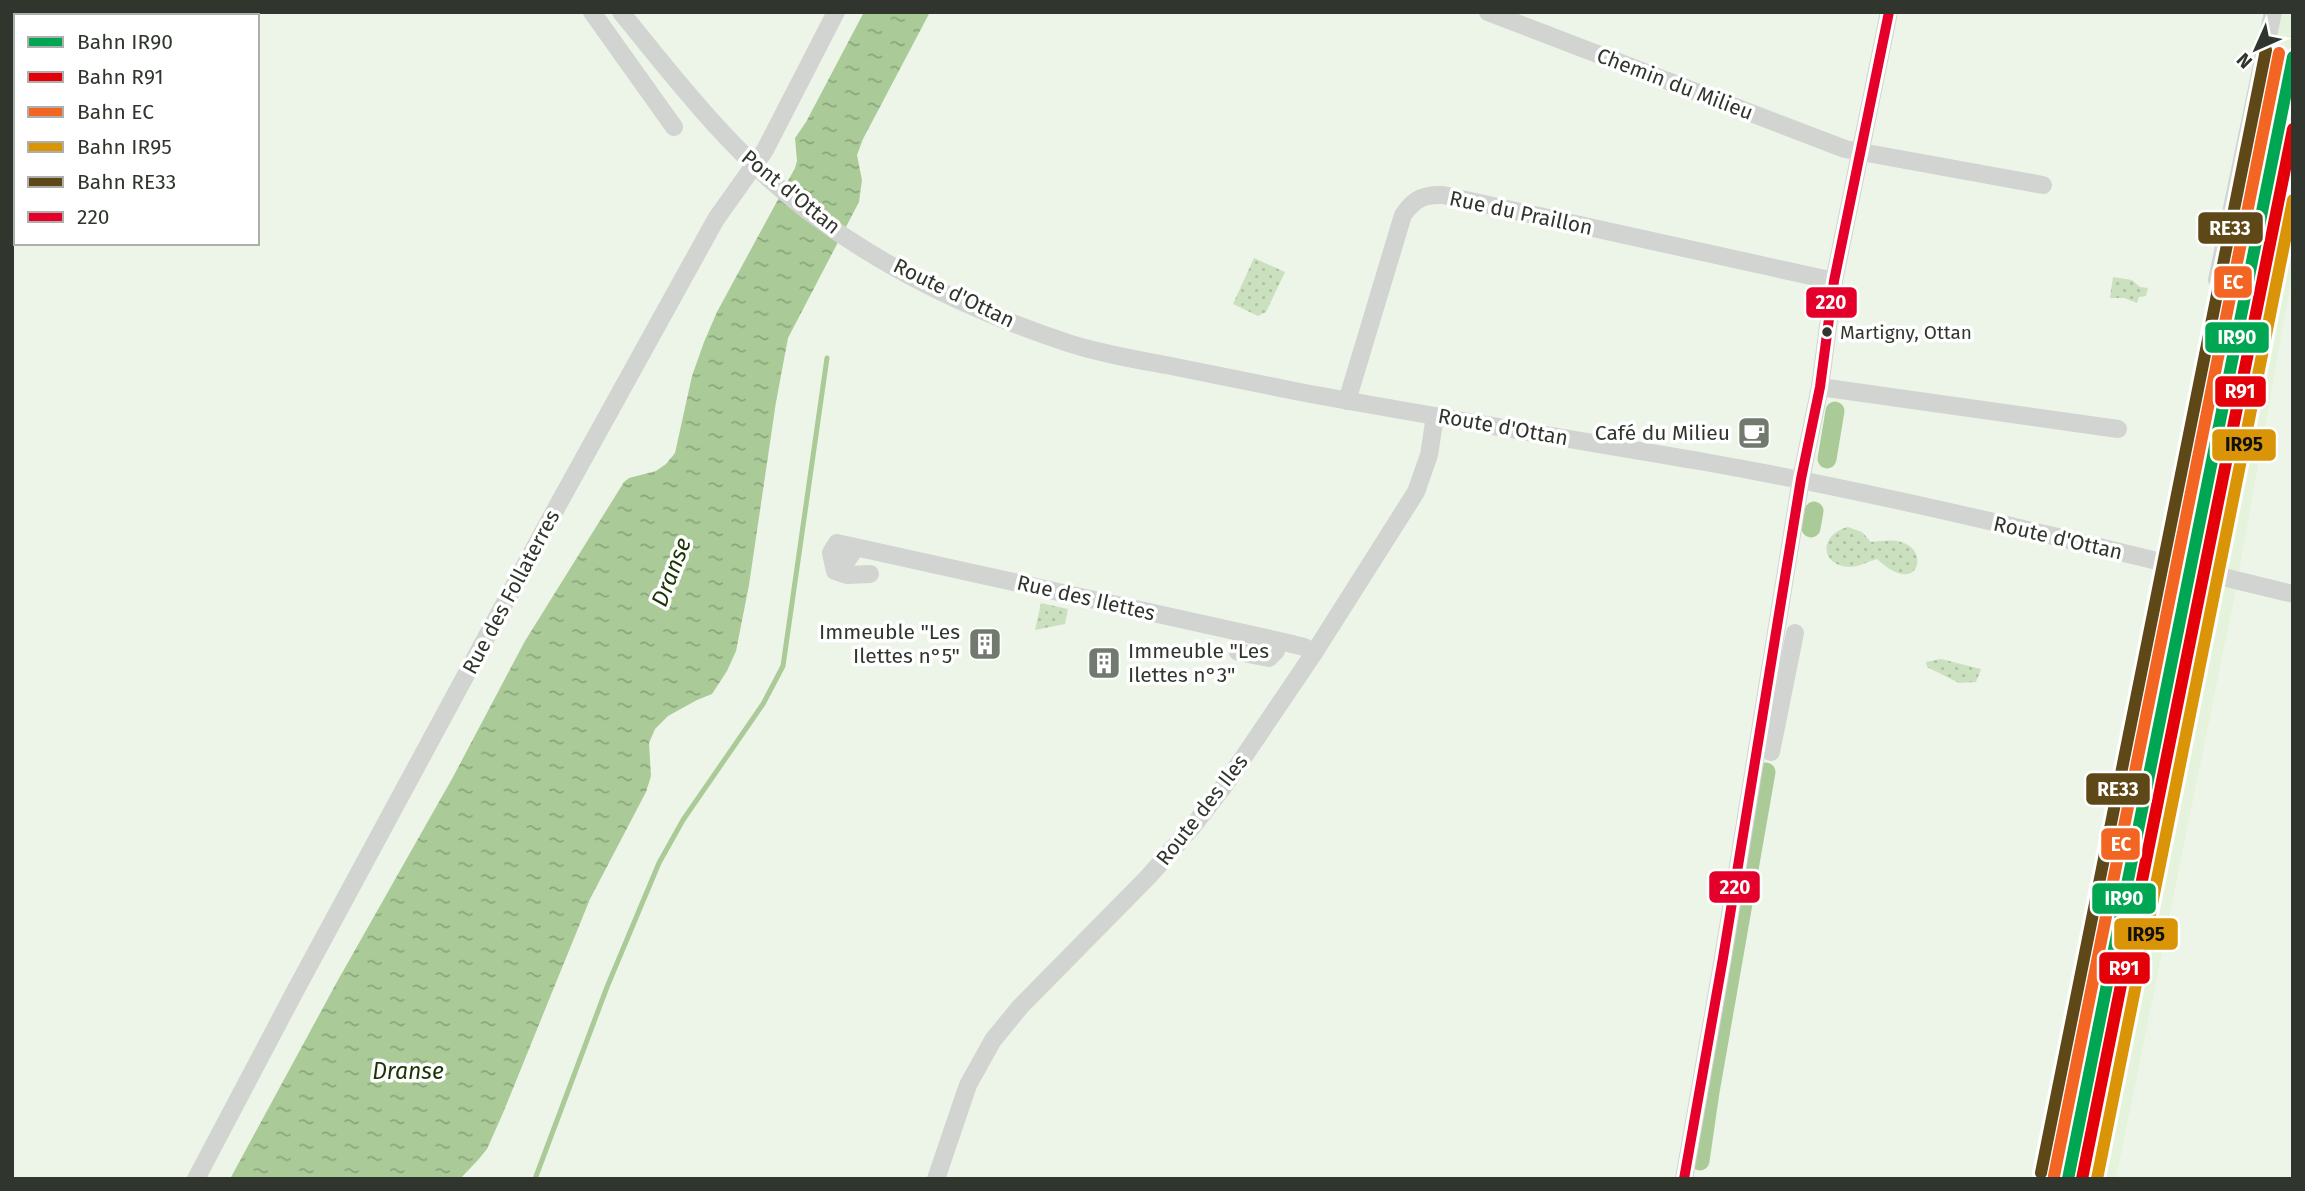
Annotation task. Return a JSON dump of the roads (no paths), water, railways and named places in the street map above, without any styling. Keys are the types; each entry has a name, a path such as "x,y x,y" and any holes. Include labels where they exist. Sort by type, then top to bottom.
{"street":[{"path":"592,12 674,127"},
{"name":"Pont d'Ottan","path":"621,12 676,81 730,141 810,213 852,241"},
{"name":"Rue des Follaterres","path":"196,1179 560,501 716,219 765,150 836,12"},
{"name":"Chemin du Milieu","path":"1488,12 1845,149 2043,185"},
{"path":"1684,1179 1835,281 1889,12"},
{"path":"2217,280 2273,12"},
{"name":"Rue du Praillon","path":"1347,401 1404,215 1415,201 1431,195 1443,195 1835,281"},
{"name":"Route d'Ottan","path":"852,241 981,310 1071,344 1347,401 1801,479 2016,527 2293,594"},
{"path":"1819,387 2118,429"},
{"name":"Route des Iles","path":"936,1179 968,1085 1000,1029 1149,876 1194,826 1236,770 1416,492 1429,455 1435,416"},
{"name":"Rue des Ilettes","path":"870,574 847,575 835,571 831,553 837,543 846,562 856,547 1304,647 1314,653"},
{"path":"1771,752 1795,633"},
{"path":"1238,652 1269,658 1276,652 1278,641"}],"water":[{"name":"Dranse","path":"864,12 930,12 857,155 862,180 859,202 788,338 736,651 712,694 668,716 655,729 649,743 651,776 646,792 590,899 487,1149 460,1179 230,1179 453,777 525,641 624,482 629,478 656,471 675,453 692,376 704,342 717,312 795,168 795,138"}],"waterway":[{"path":"535,1179 607,987 659,863 683,820 763,704 783,666 827,358"},
{"path":"1827,459 1835,411"},
{"path":"1811,528 1814,511"},
{"path":"1700,1161 1766,772"}],"rail line":[{"name":"RE33","path":"2041,1173 2266,50"},
{"name":"EC","path":"2054,1176 2279,53"},
{"name":"IR90","path":"2068,1179 2293,57"},
{"name":"R91","path":"2082,1179 2293,129"},
{"name":"IR95","path":"2097,1179 2293,200"}],"place":[{"name":"Martigny, Ottan","path":"1827,332"},
{"name":"Café du Milieu","path":"1754,433"},
{"name":"Immeuble \"Les Ilettes n°5\"","path":"985,644"},
{"name":"Immeuble \"Les Ilettes n°3\"","path":"1104,663"}]}
